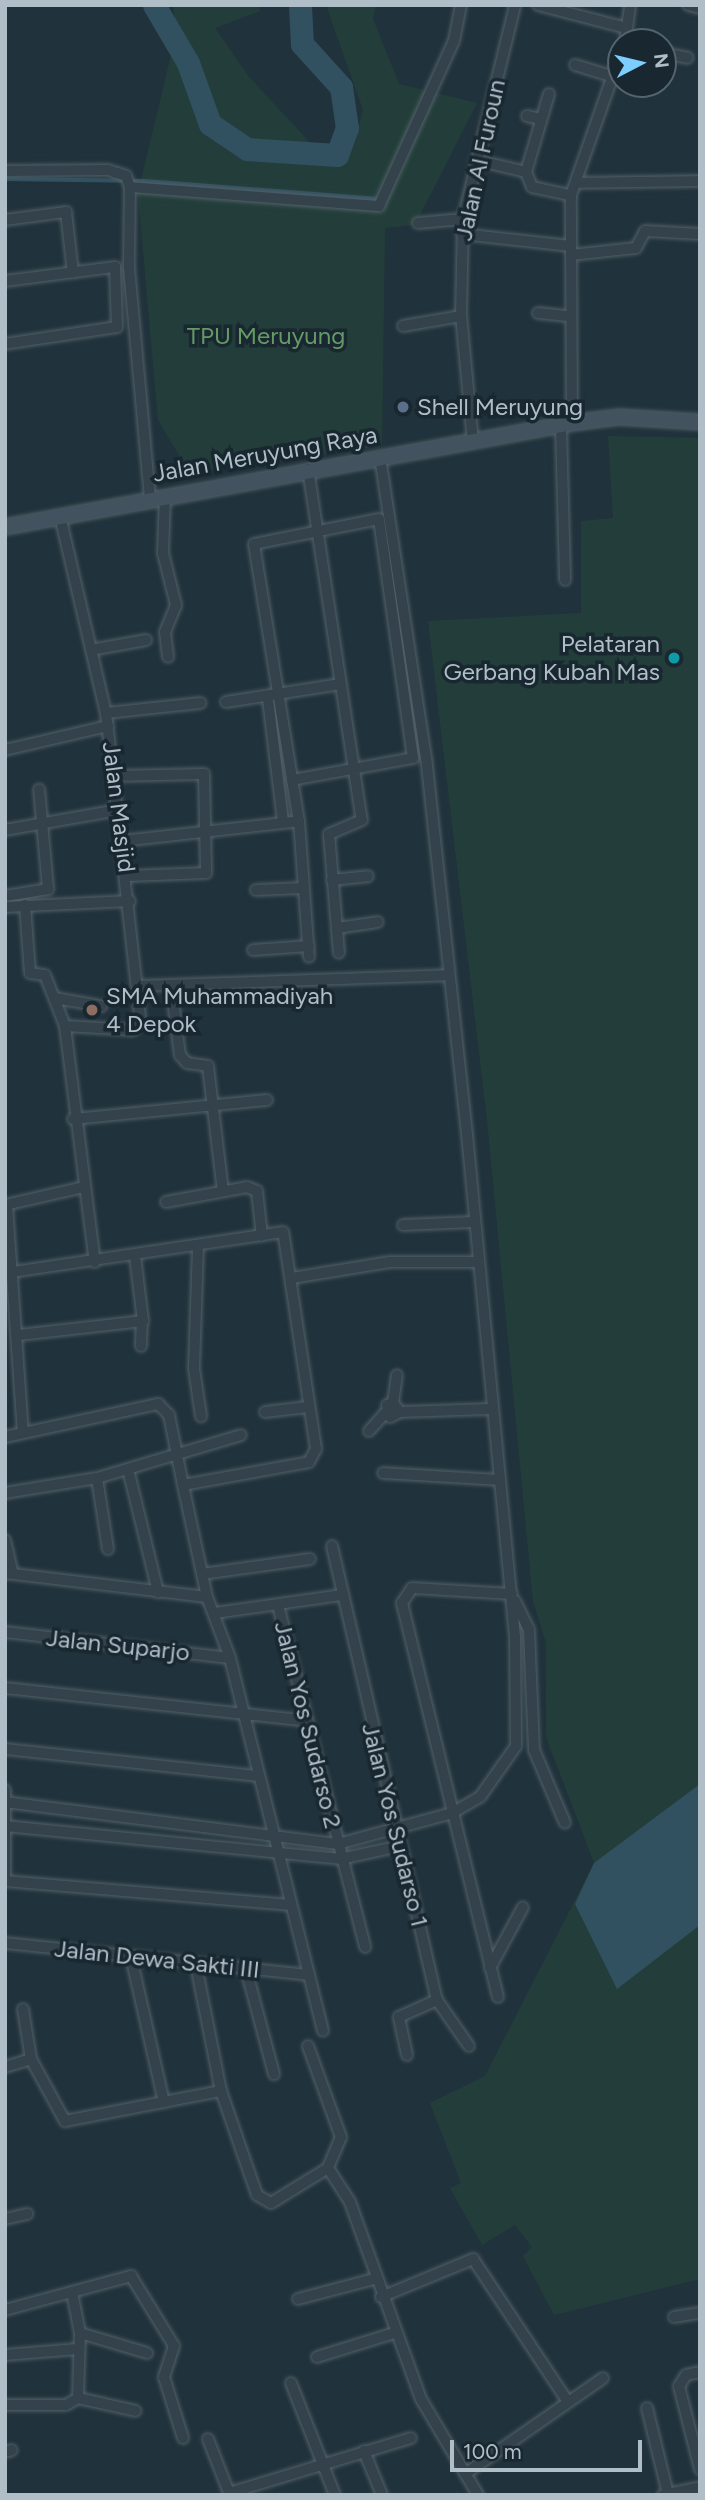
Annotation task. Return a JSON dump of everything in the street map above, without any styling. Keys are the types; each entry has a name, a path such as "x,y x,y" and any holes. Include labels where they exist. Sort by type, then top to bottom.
{"main road":[{"name":"Jalan Meruyung Raya","path":"5,527 150,498 566,424 619,417 700,422"}],"street":[{"path":"5,171 61,168 129,182 379,206 454,41 461,5"},
{"name":"Jalan Al Furoun","path":"473,442 461,316 463,219 516,5"},
{"path":"538,5 567,10 627,28 630,5"},
{"path":"688,5 700,8"},
{"path":"677,56 688,58"},
{"path":"575,65 607,75"},
{"path":"565,580 571,195 607,88"},
{"path":"549,94 526,172 532,187 571,195"},
{"path":"527,116 541,119"},
{"path":"476,160 526,172"},
{"path":"576,183 699,181"},
{"path":"129,182 129,265 150,498"},
{"path":"5,220 66,212 74,274"},
{"path":"418,223 463,219"},
{"path":"462,234 570,250 634,249 645,231 700,234"},
{"path":"5,281 116,267 117,327 5,344"},
{"path":"538,313 568,316"},
{"path":"403,326 461,316"},
{"path":"7,1802 338,1844 452,1813 480,1797 516,1746 512,1594 490,1409 426,758 380,456"},
{"path":"308,469 352,769 362,820 329,834 339,953"},
{"path":"166,496 163,553 176,605 165,632 168,657"},
{"name":"Jalan Masjid","path":"60,516 96,649 128,876 139,986 139,1029 65,1026"},
{"path":"292,780 413,758 379,519 317,527 254,544 280,697 292,780 299,821 309,957"},
{"path":"96,649 146,640"},
{"path":"226,702 268,699 341,684"},
{"path":"268,699 282,822"},
{"path":"106,713 200,703"},
{"path":"5,750 108,726"},
{"path":"114,776 204,771 208,832 204,874 128,876"},
{"path":"5,896 48,889 39,789"},
{"path":"5,830 118,810"},
{"path":"122,841 299,821"},
{"path":"332,880 368,876"},
{"path":"256,890 303,888"},
{"path":"5,907 130,901"},
{"path":"25,905 30,973 45,975 65,1026 73,1119 95,1262"},
{"path":"337,928 378,922"},
{"path":"253,950 309,946"},
{"path":"139,986 447,975"},
{"path":"171,985 180,1055 187,1063 208,1066 223,1191"},
{"path":"55,998 101,1006"},
{"path":"73,1119 267,1100"},
{"path":"23,1431 19,1335 6,1205 84,1187"},
{"path":"166,1202 223,1191 257,1191 262,1236"},
{"path":"403,1226 473,1222"},
{"path":"13,1272 286,1234 308,1407 316,1449 309,1462 183,1485"},
{"path":"198,1247 194,1369 201,1416"},
{"path":"135,1256 142,1322 141,1346"},
{"path":"292,1278 390,1262 476,1262"},
{"path":"19,1335 142,1322"},
{"path":"369,1431 393,1403 397,1375"},
{"path":"393,1403 400,1412"},
{"path":"5,1437 158,1404 167,1410 206,1597 215,1613 230,1658 288,1905 323,2031"},
{"path":"265,1412 308,1407"},
{"path":"386,1412 390,1417 400,1412 490,1409"},
{"path":"5,1493 97,1478 241,1435"},
{"path":"128,1469 158,1592"},
{"path":"383,1473 500,1480"},
{"path":"97,1478 108,1549"},
{"path":"5,1539 9,1574 206,1597"},
{"name":"Jalan Yos Sudarso 1","path":"332,1546 394,1830 437,2000 469,2046"},
{"path":"202,1574 310,1559"},
{"path":"498,1997 452,1813 403,1594 412,1588 512,1594"},
{"path":"512,1594 529,1630 534,1750 565,1823"},
{"path":"215,1613 341,1595"},
{"name":"Jalan Yos Sudarso 2","path":"278,1605 340,1860 365,1947"},
{"name":"Jalan Suparjo","path":"5,1632 230,1658"},
{"path":"5,1688 307,1721"},
{"path":"5,1749 257,1776"},
{"path":"5,1790 5,1880 288,1905"},
{"path":"7,1826 340,1860 400,1846"},
{"path":"491,1968 523,1907"},
{"name":"Jalan Dewa Sakti III","path":"5,1943 308,1975"},
{"path":"131,1957 164,2102"},
{"path":"196,1965 220,2091 265,2202 313,2182 328,2168 341,2137 308,2046"},
{"path":"246,1969 274,2074"},
{"path":"407,2055 400,2017 437,2000"},
{"path":"23,2009 32,2059 65,2121 220,2091"},
{"path":"5,2067 32,2059"},
{"path":"328,2168 350,2203 379,2294 438,2433 481,2494"},
{"path":"5,2219 27,2214"},
{"path":"379,2294 473,2259 566,2399"},
{"path":"5,2310 131,2276 174,2346 164,2377 183,2438"},
{"path":"299,2299 374,2279"},
{"path":"72,2291 80,2333 78,2398"},
{"path":"674,2317 700,2312"},
{"path":"80,2333 147,2353"},
{"path":"317,2357 394,2333"},
{"path":"5,2355 78,2349"},
{"path":"700,2372 686,2375 679,2386 700,2469"},
{"path":"466,2474 566,2399 604,2378"},
{"path":"291,2383 321,2470 335,2495"},
{"path":"5,2405 66,2405 78,2398 136,2412"},
{"path":"647,2408 668,2494"},
{"path":"208,2439 230,2494 281,2474 321,2470 364,2451 411,2438"},
{"path":"364,2451 382,2495"},
{"path":"662,2495 700,2487"}],"green space":[{"name":"TPU Meruyung","path":"173,5 259,5 260,11 215,28 249,77 316,149 354,145 363,110 326,5 376,5 373,19 399,84 477,103 415,225 385,228 382,446 214,470 185,465 158,420 138,193 176,34"},
{"path":"608,436 700,438 700,2279 554,2315 523,2256 532,2247 515,2225 482,2245 450,2188 461,2183 430,2103 485,2076 594,1863 546,1737 546,1643 533,1601 487,1120 428,621 581,613 581,521 613,518"}],"water":[{"path":"700,1784 700,1925 617,1989 575,1904 594,1863"}],"waterway":[{"path":"154,5 188,63 210,124 247,149 337,155 347,128 341,87 302,44 300,5"},
{"path":"5,179 146,181 380,199"}],"place":[{"name":"Shell Meruyung","path":"403,407"},
{"name":"Pelataran Gerbang Kubah Mas","path":"674,658"},
{"name":"SMA Muhammadiyah 4 Depok","path":"92,1010"}]}
